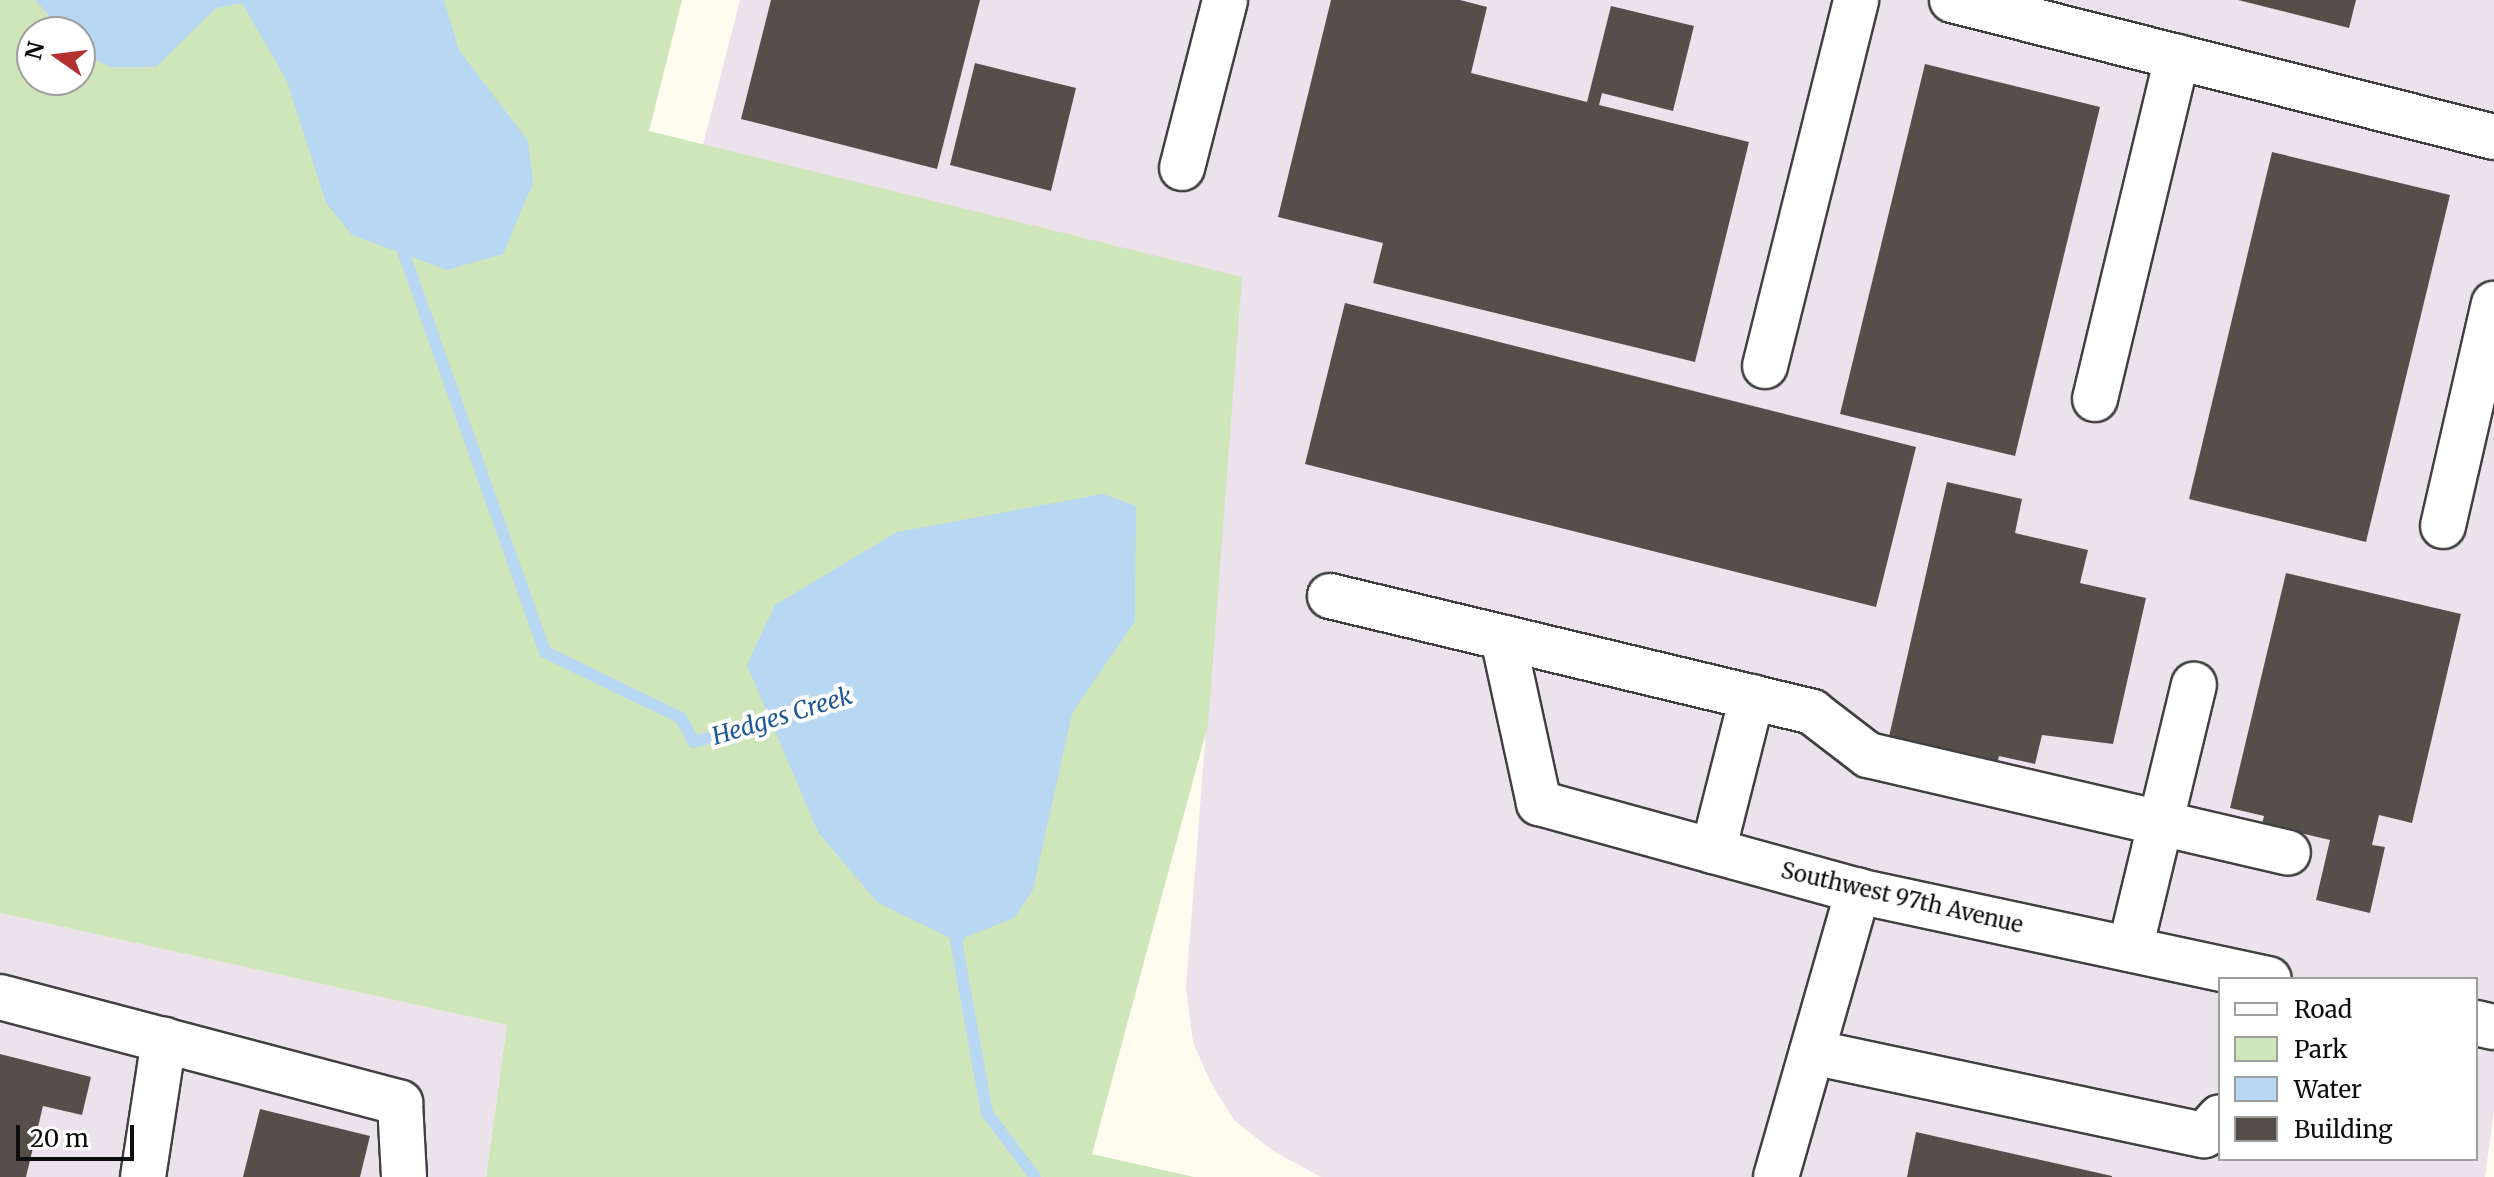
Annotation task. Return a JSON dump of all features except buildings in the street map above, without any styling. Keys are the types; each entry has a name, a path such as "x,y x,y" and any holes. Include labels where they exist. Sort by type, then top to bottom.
{"street":[{"path":"1182,168 1225,0"},
{"path":"1765,366 1856,0"},
{"path":"1952,0 2494,137"},
{"path":"2095,399 2177,57"},
{"path":"2443,526 2494,304"},
{"path":"1330,596 1812,712 1868,755 2288,853"},
{"name":"Southwest 97th Avenue","path":"1503,638 1539,803 1858,891 2254,977"},
{"path":"2130,949 2194,685"},
{"path":"1713,851 1752,697"},
{"path":"1776,1177 1858,891"},
{"path":"0,997 400,1103 404,1177"},
{"path":"143,1177 164,1040"},
{"path":"1812,1052 2204,1135 2218,1119"}],"shaded area":[{"path":"740,0 2494,0 2494,1111 2485,1177 1321,1177 1273,1151 1234,1120 1210,1081 1193,1042 1186,988 1241,278 703,145"},
{"path":"0,913 507,1025 486,1177 0,1177"}],"green space":[{"path":"0,0 682,0 649,131 1242,277 1208,725 1092,1154 1194,1177 486,1177 507,1025 0,913"}],"water":[{"path":"35,0 444,0 459,50 528,141 533,183 503,254 447,270 352,235 326,203 287,81 242,3 216,8 156,67 110,67 96,60 96,16 50,16"},
{"path":"1103,494 1136,506 1135,621 1072,713 1033,890 1014,918 956,941 877,902 818,832 747,665 775,605 897,532"}],"waterway":[{"name":"Hedges Creek","path":"405,238 404,254 545,652 681,718 694,742 787,716"},
{"name":"Hedges Creek","path":"963,929 956,941 987,1113 1035,1177"}]}
